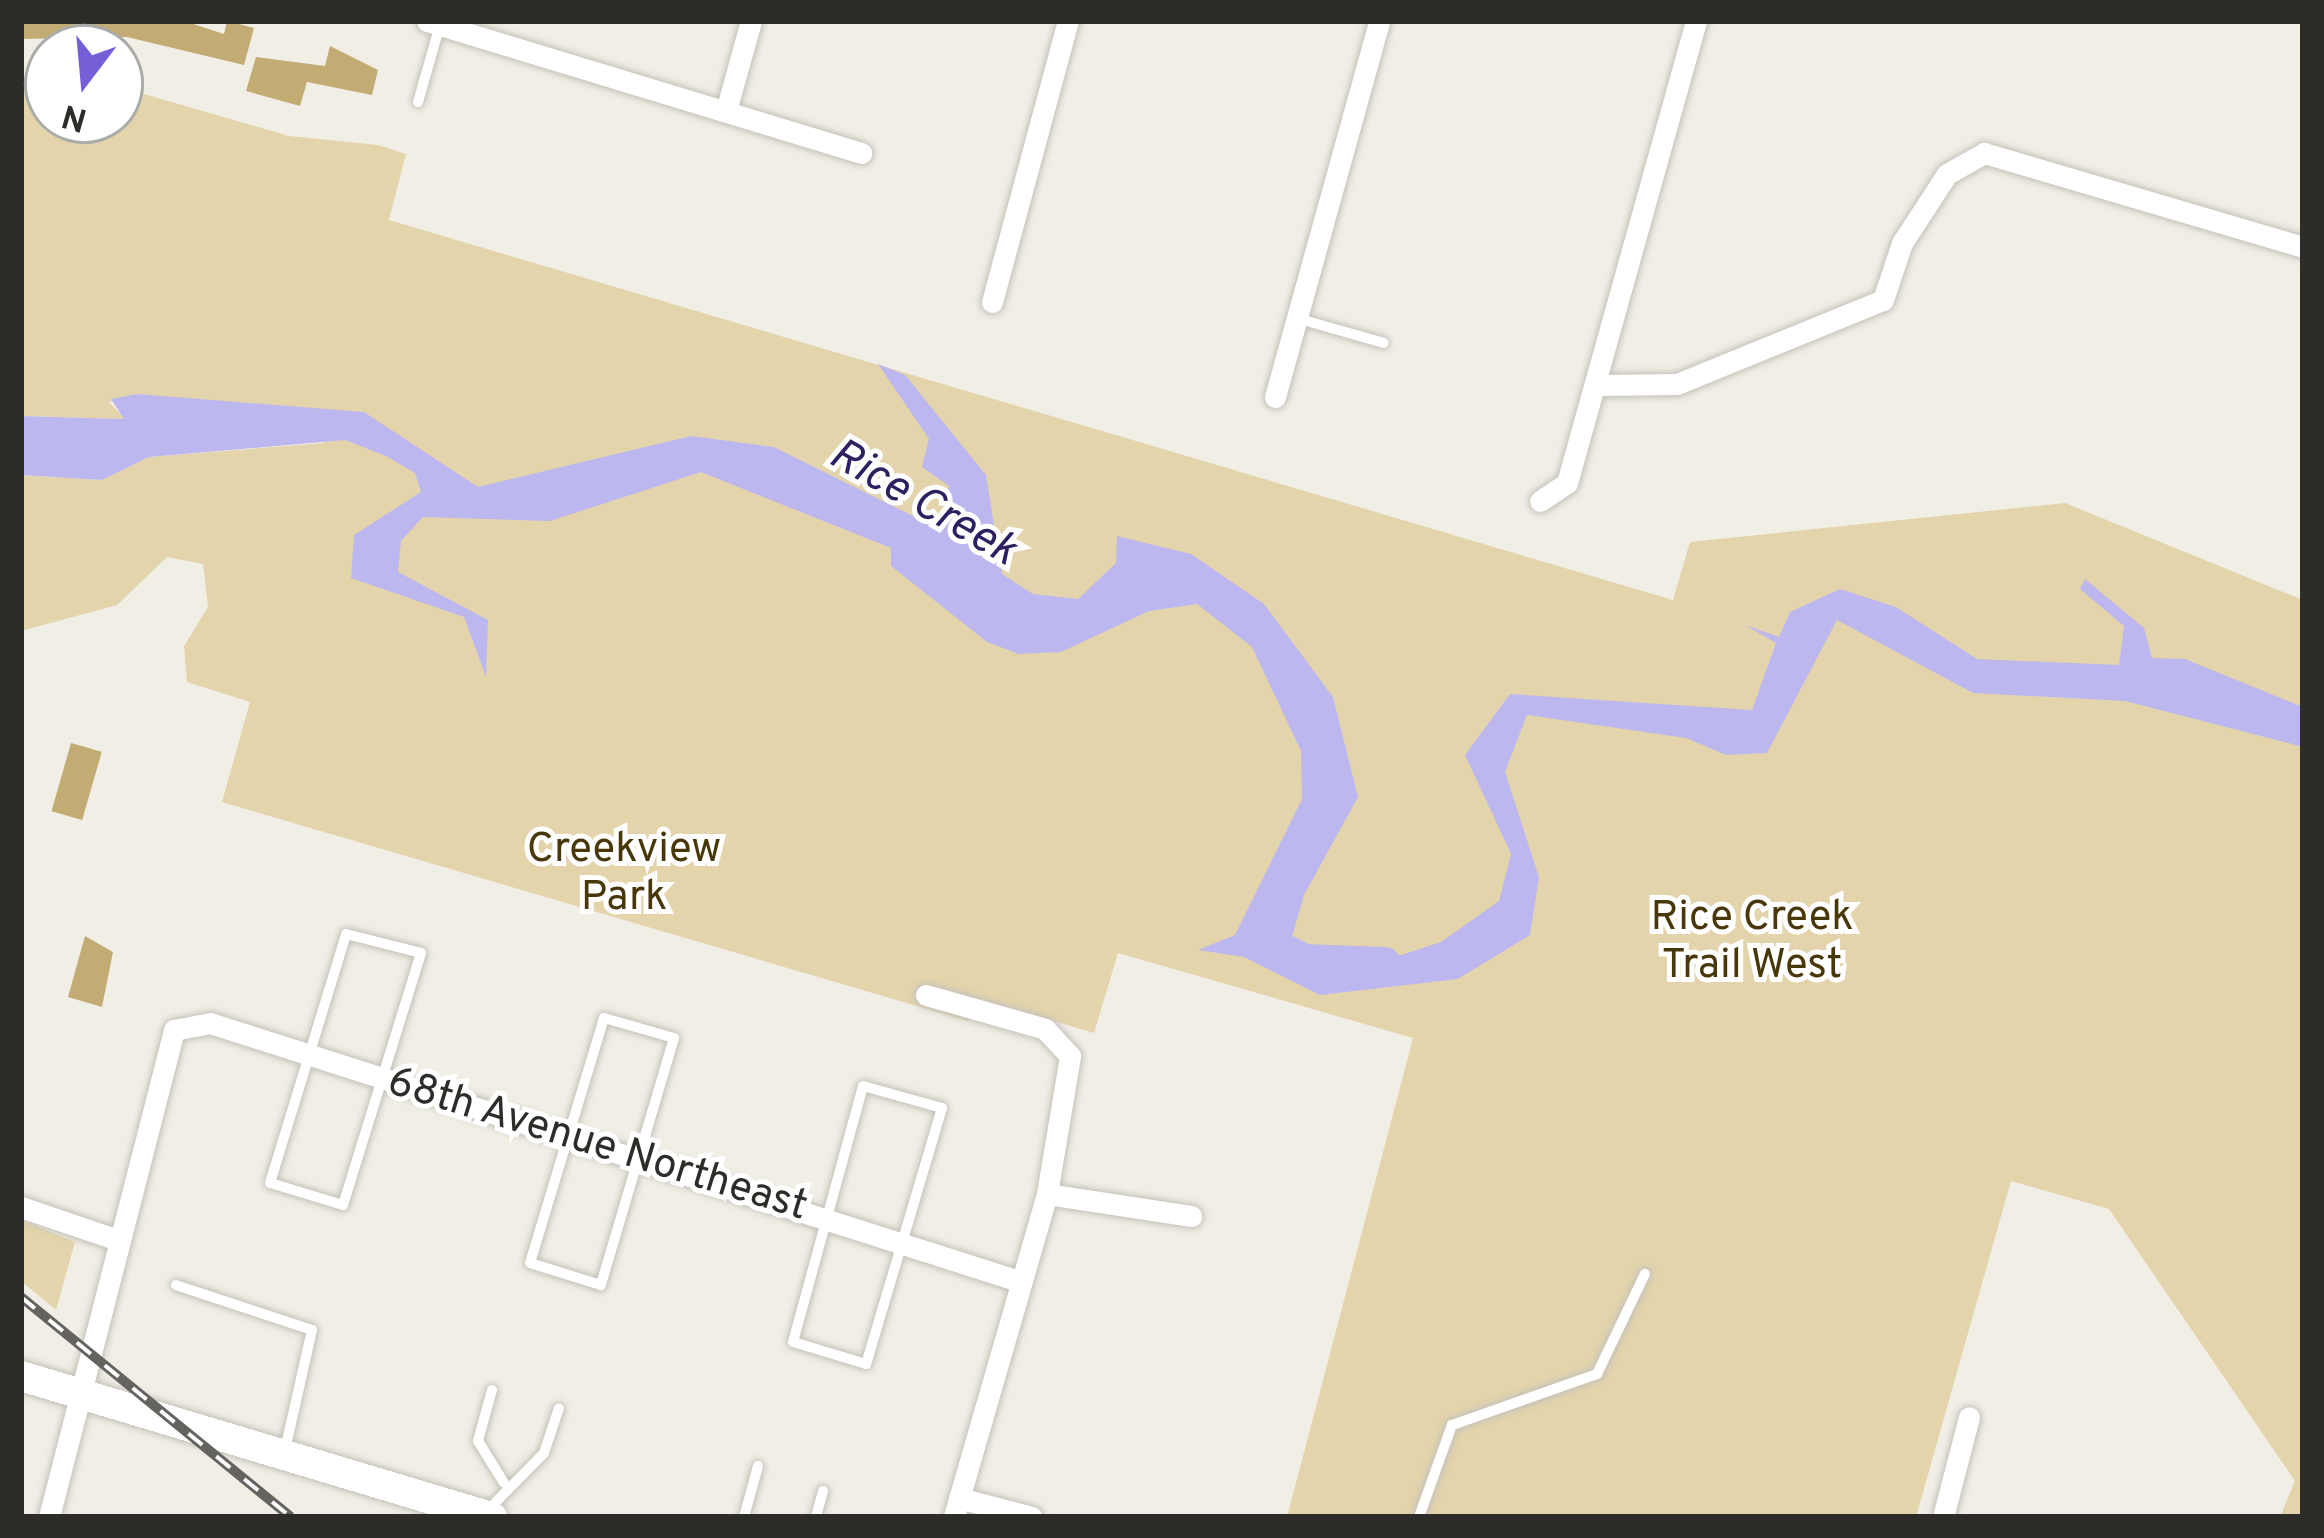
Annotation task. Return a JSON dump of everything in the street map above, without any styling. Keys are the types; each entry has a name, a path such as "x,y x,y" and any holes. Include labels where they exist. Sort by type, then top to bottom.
{"street":[{"path":"726,111 751,21"},
{"path":"992,302 1068,21"},
{"path":"1275,398 1379,21"},
{"path":"1540,501 1567,483 1696,21"},
{"path":"436,22 861,153"},
{"path":"1597,385 1677,384 1883,300 1902,243 1947,174 1984,153 2303,247"},
{"path":"926,995 1045,1029 1070,1056 1047,1194 957,1508 1032,1517"},
{"name":"68th Avenue Northeast","path":"115,1239 174,1030 210,1023 309,1058 834,1218 1019,1281"},
{"path":"1047,1194 1191,1216"},
{"path":"21,1207 115,1239 68,1390 49,1517"},
{"path":"21,1376 488,1516"},
{"path":"1943,1517 1969,1417"}],"lane":[{"path":"418,102 436,22"},
{"path":"1296,318 1384,343"},
{"path":"346,934 421,952 343,1205 270,1183 309,1058 346,934"},
{"path":"604,1018 674,1038 601,1285 530,1263 571,1139 604,1018"},
{"path":"863,1086 942,1108 903,1241 866,1364 793,1342 834,1218 863,1086"},
{"path":"1419,1517 1452,1425 1597,1374 1645,1274"},
{"path":"176,1285 312,1330 284,1453"},
{"path":"492,1390 478,1441 504,1483"},
{"path":"488,1516 504,1483 544,1454 559,1408"},
{"path":"744,1517 758,1466"},
{"path":"816,1517 824,1491"}],"green space":[{"name":"Rice Creek Trail West","path":"144,94 289,136 378,145 406,154 389,220 1673,600 1690,542 2065,503 2303,600 2303,1517 2280,1517 2295,1481 2109,1209 2011,1181 1916,1517 1287,1517 1413,1038 1118,953 1094,1033 976,998 968,1021 222,802 250,702 187,682 184,646 208,607 203,564 167,557 117,605 21,631 21,475 102,480 149,457 324,443 333,413 137,394 109,402 125,419 21,416 21,95 24,144 144,144"},
{"path":"21,1220 75,1242 56,1310 21,1281"}],"shaded area":[{"name":"Rice Creek","path":"878,364 905,375 986,475 1002,574 1033,594 1078,599 1116,563 1117,536 1191,554 1264,604 1333,697 1358,797 1304,895 1291,940 1305,962 1392,958 1441,942 1499,901 1511,854 1465,755 1510,694 1752,710 1776,643 1745,625 1779,637 1790,612 1840,589 1896,607 1977,659 2119,665 2124,626 2080,589 2085,579 2144,628 2152,658 2185,659 2303,707 2303,747 2125,701 1973,693 1837,620 1767,753 1726,755 1686,738 1527,715 1505,772 1539,877 1530,935 1458,979 1320,995 1244,957 1198,950 1235,935 1302,799 1301,751 1252,647 1197,604 1149,611 1061,652 1019,654 987,642 891,566 891,548 701,472 550,521 423,517 401,541 398,572 488,620 486,677 464,617 351,578 354,535 421,492 415,473 386,456 345,440 149,457 102,480 21,475 21,416 124,419 111,399 137,394 364,412 478,487 691,436 774,447 941,530 949,486 922,467 929,439"}],"building":[{"path":"21,21 184,21 224,34 227,21 254,28 244,65 144,41 144,24 24,24 21,39"},
{"path":"330,46 378,70 372,95 307,82 300,106 246,91 256,57 325,66"},
{"path":"71,743 102,752 82,820 51,811"},
{"path":"85,936 113,952 102,1007 68,997"}],"waterway":[{"name":"Rice Creek","path":"1275,947 1304,962 1384,965"}],"railway":[{"path":"21,1297 291,1517"}],"park label":[{"name":"Creekview Park","path":"624,875"}]}
